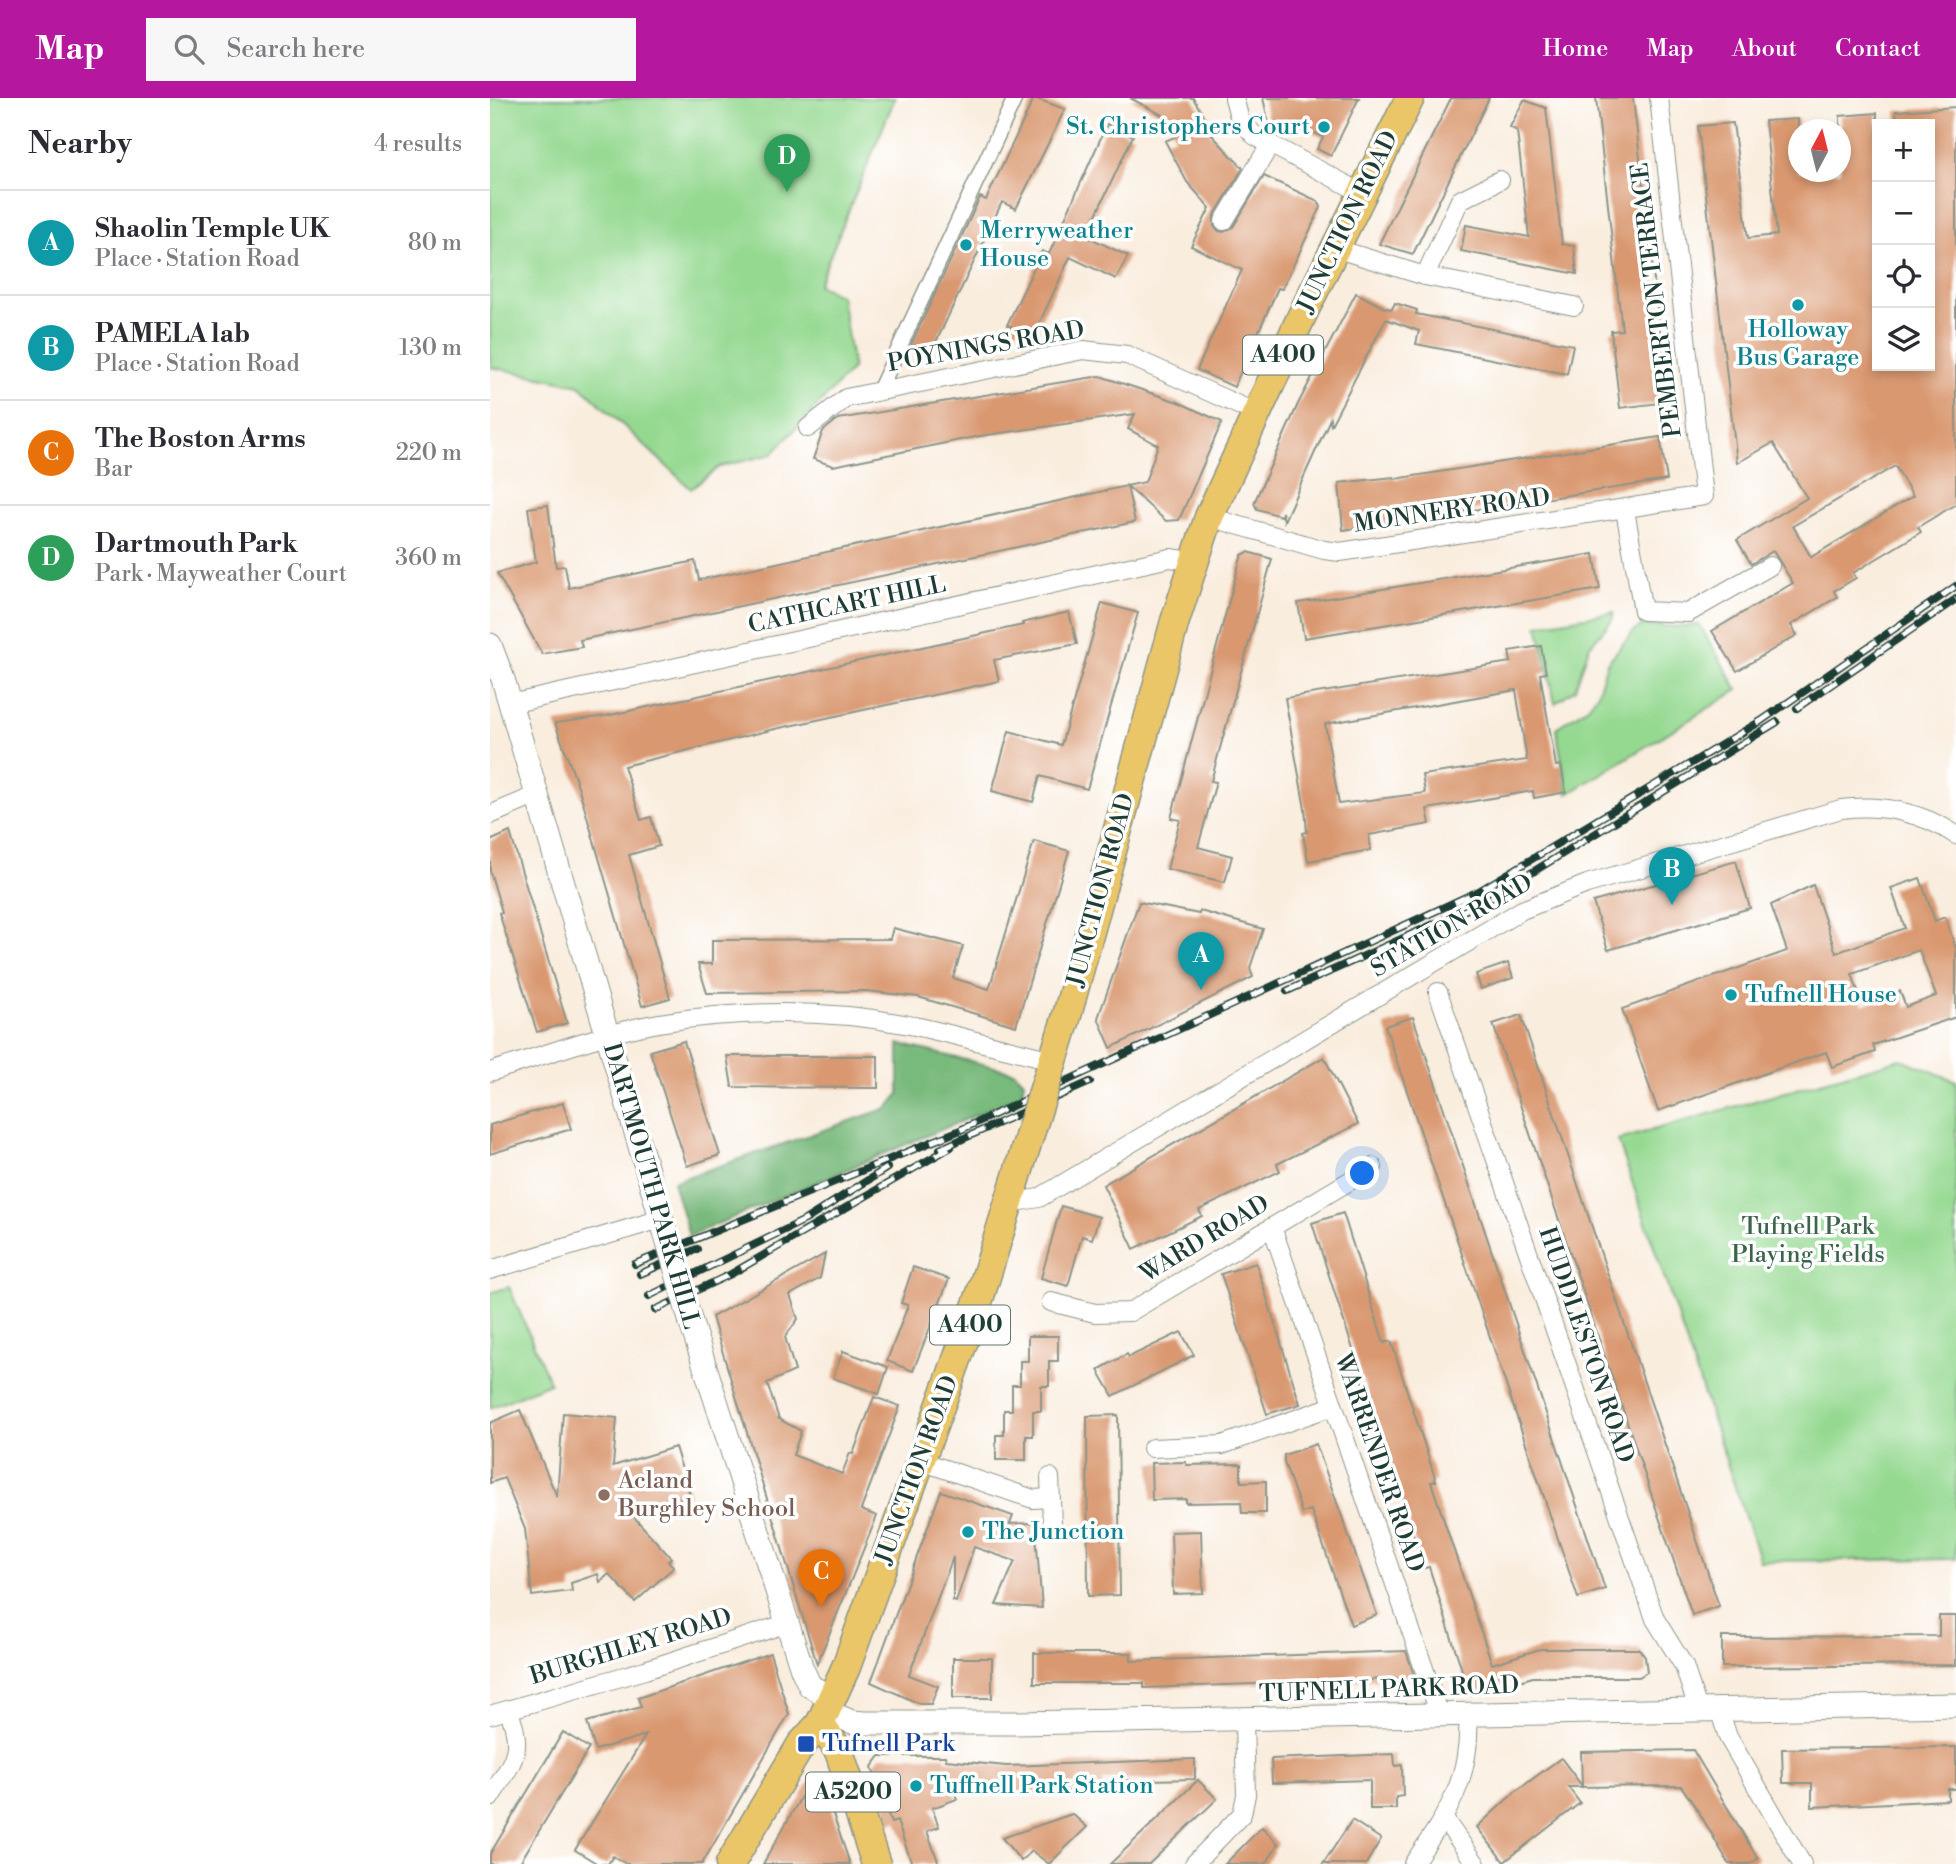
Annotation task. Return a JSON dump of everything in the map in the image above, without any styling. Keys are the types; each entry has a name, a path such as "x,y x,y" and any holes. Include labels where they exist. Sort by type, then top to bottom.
{"main road":[{"name":"JUNCTION ROAD","path":"826,1711 852,1653 981,1293 1066,1018 1193,561 1209,517 1256,413 1334,248 1410,98"},
{"name":"A400","path":"730,1864 801,1745 826,1711"},
{"name":"A5200","path":"826,1711 876,1864"}],"street":[{"path":"879,391 1016,98"},
{"path":"1234,98 1240,120 1246,129 1270,145 1362,193"},
{"name":"PEMBERTON TERRACE","path":"1659,98 1704,496"},
{"path":"1224,221 1270,145"},
{"path":"1425,276 1460,201 1500,180"},
{"path":"1334,248 1425,276 1574,306"},
{"name":"POYNINGS ROAD","path":"808,428 840,400 1074,352 1100,351 1117,352 1139,359 1256,413"},
{"name":"MONNERY ROAD","path":"1209,517 1340,552 1704,496"},
{"path":"1625,510 1643,611 1688,613 1770,566"},
{"name":"CATHCART HILL","path":"510,704 1170,558 1193,561"},
{"name":"DARTMOUTH PARK HILL","path":"490,645 510,704 691,1323 785,1624 810,1686 826,1711"},
{"path":"490,815 537,796"},
{"name":"STATION ROAD","path":"1009,1203 1039,1198 1522,910 1569,890 1841,809 1871,806 1902,812 1934,822 1956,835"},
{"name":"HUDDLESTON ROAD","path":"1438,992 1654,1619 1728,1737 1802,1864"},
{"path":"490,1073 607,1036 687,1020 833,1016 905,1024 1052,1060"},
{"name":"WARD ROAD","path":"1051,1301 1096,1312 1130,1312 1373,1167"},
{"path":"490,1270 663,1227"},
{"name":"WARRENDER ROAD","path":"1272,1227 1440,1715"},
{"path":"1152,1448 1222,1444 1333,1406"},
{"path":"921,1461 1033,1499 1049,1498"},
{"path":"1050,1478 1052,1525"},
{"name":"BURGHLEY ROAD","path":"490,1715 645,1670 785,1624"},
{"name":"TUFNELL PARK ROAD","path":"826,1711 852,1722 865,1723 1244,1720 1956,1705"},
{"path":"490,1798 515,1757 519,1744 517,1730 508,1710"},
{"path":"1413,1864 1444,1819 1465,1774 1469,1743 1468,1714"},
{"path":"1194,1864 1242,1814 1247,1795 1244,1720"},
{"path":"1444,1819 1476,1864"}],"green space":[{"path":"490,98 895,98 818,285 841,296 853,368 772,454 719,467 691,489 580,385 490,367"},
{"path":"1614,612 1612,620 1589,647 1575,689 1555,703 1538,625"},
{"path":"1699,624 1738,690 1568,794 1556,728 1588,707 1597,695 1607,663 1633,632 1643,625 1684,627"},
{"path":"899,1044 1015,1072 1024,1081 1021,1096 689,1236 673,1182 888,1108 899,1094"},
{"name":"Tufnell Park Playing Fields","path":"1901,1059 1956,1081 1956,1559 1760,1561 1618,1140"},
{"path":"509,1287 550,1383 490,1408 490,1293"}],"building":[{"name":"Merryweather House","path":"1034,98 1065,109 1016,209 1002,202 930,355 911,345 980,197 986,200"},
{"path":"1130,98 1193,98 1212,130 1208,131 1243,168 1214,216 1214,226 1219,231 1224,232 1233,227 1264,176 1318,201 1321,207 1282,289 1278,288 1234,387 1197,370 1242,270 1191,246 1210,208 1187,182 1165,141 1175,137 1168,118"},
{"name":"St. Christophers Court","path":"1263,98 1359,98 1331,156 1317,149 1323,137 1296,124 1281,129 1269,124"},
{"path":"1451,98 1489,98 1413,254 1379,244"},
{"path":"1596,98 1633,98 1668,402 1620,408 1611,331 1622,330"},
{"path":"1524,100 1546,108 1562,244 1574,246 1577,274 1461,251 1466,225 1529,237 1517,131 1510,127"},
{"name":"Holloway Bus Garage","path":"1956,107 1956,504 1918,527 1921,532 1853,573 1856,578 1834,591 1837,597 1791,625 1797,635 1737,671 1712,631 1793,583 1773,551 1751,564 1737,540 1807,498 1773,443 1737,463 1698,126 1733,123 1748,238 1777,235 1765,121 1788,120 1788,182 1851,182 1851,119 1840,119 1840,116 1877,113 1877,119 1872,119 1872,371 1935,371 1935,119 1897,119 1896,111","holes":["1895,466 1913,496 1811,557 1793,526"]},
{"path":"1107,124 1133,136 1086,236 1128,256 1116,279 1070,257 1033,337 1007,325 1042,251 1049,254"},
{"path":"1356,293 1385,308 1392,309 1395,303 1417,310 1416,314 1573,345 1567,374 1416,344 1419,331 1386,319 1331,425 1330,419 1284,521 1282,512 1281,516 1257,509 1254,503 1298,404"},
{"path":"1100,376 1178,402 1222,422 1179,520 1166,521 1127,486 1135,522 580,640 582,647 542,654 497,573 536,562 528,508 548,505 556,567 565,566 569,588 695,561 699,580 1145,482 1158,445 1128,429 1135,414 980,436 833,466 813,459 823,431 838,419"},
{"path":"1660,437 1667,480 1343,530 1339,483 1395,479"},
{"path":"1248,552 1272,559 1211,781 1216,782 1198,847 1232,856 1225,882 1167,869 1180,820 1171,818 1237,571 1242,555"},
{"path":"1594,554 1600,589 1304,638 1298,603"},
{"path":"1102,603 1138,613 1087,789 1040,776 1033,802 992,791 1009,731 1061,745"},
{"path":"1069,612 1077,644 994,660 999,681 775,729 624,766 641,820 651,817 659,846 629,855 670,998 642,1006 579,789 555,723 606,716 1023,625 1022,623"},
{"path":"1541,646 1546,673 1540,674 1556,766 1561,765 1566,792 1534,798 1533,791 1427,809 1430,824 1369,835 1371,850 1308,861 1303,833 1307,832 1305,809 1285,698 1511,662 1509,651","holes":["1516,690 1527,760 1422,775 1425,793 1339,804 1325,724"]},
{"path":"510,832 567,1023 537,1032 499,913 502,912 490,871 490,841"},
{"path":"1034,841 1069,851 1016,1026 918,997 867,991 707,993 698,964 712,964 712,940 890,939 893,928 963,946 953,978 989,989"},
{"path":"1736,861 1750,908 1608,950 1593,902"},
{"name":"Tufnell House","path":"1920,878 1935,921 1945,917 1956,948 1956,1017 1873,1045 1875,1052 1832,1067 1826,1052 1658,1111 1622,1009 1787,951 1771,905 1813,885 1836,953 1905,928 1891,888","holes":["1919,950 1936,996 1906,1007 1900,991 1863,1005 1852,974"]},
{"path":"1139,902 1199,914 1200,911 1263,929 1250,968 1253,977 1111,1048 1098,1018"},
{"path":"1508,963 1513,978 1481,989 1476,974"},
{"path":"1521,1015 1719,1606 1692,1615 1493,1024"},
{"path":"1413,1017 1605,1589 1578,1598 1385,1026"},
{"path":"684,1041 720,1155 687,1166 650,1051"},
{"path":"727,1056 878,1056 878,1088 732,1087"},
{"path":"1324,1057 1358,1124 1277,1164 1280,1171 1199,1210 1202,1216 1134,1249 1103,1185"},
{"path":"563,1103 571,1129 490,1154 490,1125"},
{"path":"1061,1206 1099,1217 1092,1239 1082,1236 1068,1286 1041,1278"},
{"path":"1343,1213 1384,1343 1391,1341 1436,1481 1431,1482 1492,1664 1540,1649 1639,1649 1645,1657 1647,1672 1639,1677 1533,1677 1470,1695 1429,1567 1424,1568 1312,1223"},
{"path":"825,1254 820,1278 790,1295 798,1319 785,1337 795,1371 767,1383 779,1419 801,1431 793,1455 842,1474 850,1453 853,1454 874,1397 900,1406 861,1510 877,1516 817,1664 712,1317"},
{"path":"1256,1263 1300,1404 1267,1414 1221,1274"},
{"path":"913,1267 949,1279 913,1371 887,1361 908,1305 901,1303"},
{"path":"1181,1332 1194,1355 1113,1396 1098,1370 1127,1354 1129,1357"},
{"path":"1028,1336 1058,1336 1058,1361 1049,1361 1049,1386 1041,1386 1041,1411 1033,1411 1033,1436 1026,1436 1026,1460 996,1460 996,1435 1004,1435 1004,1410 1012,1410 1012,1385 1020,1385 1020,1361 1028,1361"},
{"path":"843,1351 888,1367 879,1394 833,1378"},
{"path":"520,1410 557,1497 563,1413 617,1418 613,1466 675,1447 690,1495 633,1516 671,1558 668,1561 674,1567 635,1602 609,1574 600,1582 598,1574 571,1583 572,1591 532,1596 525,1529 504,1478 490,1483 490,1423"},
{"path":"1118,1415 1120,1595 1088,1596 1087,1416"},
{"path":"1316,1444 1377,1615 1351,1625 1311,1510 1302,1513 1284,1462 1284,1455"},
{"path":"1186,1462 1186,1465 1241,1464 1241,1482 1266,1481 1266,1513 1242,1513 1241,1502 1186,1503 1186,1499 1152,1500 1151,1463"},
{"path":"941,1491 1013,1516 1010,1524 1035,1523 1042,1608 996,1605 1015,1561 974,1547 956,1602 953,1601 953,1557 909,1675 938,1686 931,1704 920,1704 871,1682"},
{"path":"1201,1531 1203,1593 1173,1594 1171,1532"},
{"path":"1939,1616 1956,1616 1956,1665 1722,1667 1722,1637 1939,1636"},
{"path":"1406,1651 1415,1678 1144,1688 1144,1683 1034,1683 1034,1653 1131,1653 1131,1661"},
{"path":"770,1653 789,1714 702,1864 626,1864 613,1856 608,1864 598,1864 575,1850 646,1735 595,1750 587,1722 641,1707 638,1698"},
{"path":"953,1658 992,1658 992,1698 953,1698"},
{"path":"563,1732 589,1748 519,1864 490,1864 490,1854"},
{"path":"1956,1747 1956,1789 1948,1789 1948,1800 1812,1807 1812,1783 1783,1783 1782,1749"},
{"path":"1693,1750 1758,1859 1749,1864 1729,1864 1681,1786 1568,1787 1580,1803 1504,1862 1477,1827 1515,1792 1561,1758 1582,1786 1581,1752"},
{"path":"1394,1754 1395,1766 1402,1765 1403,1796 1396,1797 1396,1809 1370,1809 1370,1780 1272,1783 1271,1759"},
{"path":"880,1756 945,1756 946,1760 1006,1766 1195,1759 1195,1779 1103,1781 1103,1790 1016,1794 953,1787 957,1799 932,1808 939,1827 927,1831 939,1864 912,1864 897,1821 891,1823 872,1767"},
{"path":"1198,1780 1217,1799 1149,1864 1110,1864"},
{"path":"810,1781 822,1782 850,1864 763,1864"},
{"path":"1072,1814 1087,1827 1049,1864 1032,1851 1021,1861 1002,1838"},
{"path":"1352,1820 1381,1839 1366,1864 1323,1864"},
{"path":"1262,1827 1278,1844 1266,1864 1225,1864"}],"railway":[{"path":"635,1264 958,1131 1479,891 1761,721 1956,586"},
{"path":"1797,708 1956,599"},
{"path":"1287,991 1487,900 1777,722"},
{"path":"940,1149 1090,1082"},
{"path":"655,1310 731,1274 951,1147"},
{"path":"649,1296 805,1220 887,1168"},
{"path":"640,1274 697,1249"}],"place":[{"name":"St. Christophers Court","path":"1324,127"},
{"name":"Dartmouth Park","path":"787,192"},
{"name":"Merryweather House","path":"966,245"},
{"name":"Holloway Bus Garage","path":"1798,305"},
{"name":"PAMELA lab","path":"1672,905"},
{"name":"Shaolin Temple UK","path":"1201,990"},
{"name":"Tufnell House","path":"1731,995"},
{"name":"Acland Burghley School","path":"604,1495"},
{"name":"The Junction","path":"968,1532"},
{"name":"The Boston Arms","path":"821,1607"},
{"name":"Tufnell Park","path":"806,1744"},
{"name":"Tuffnell Park Station","path":"916,1786"}]}
